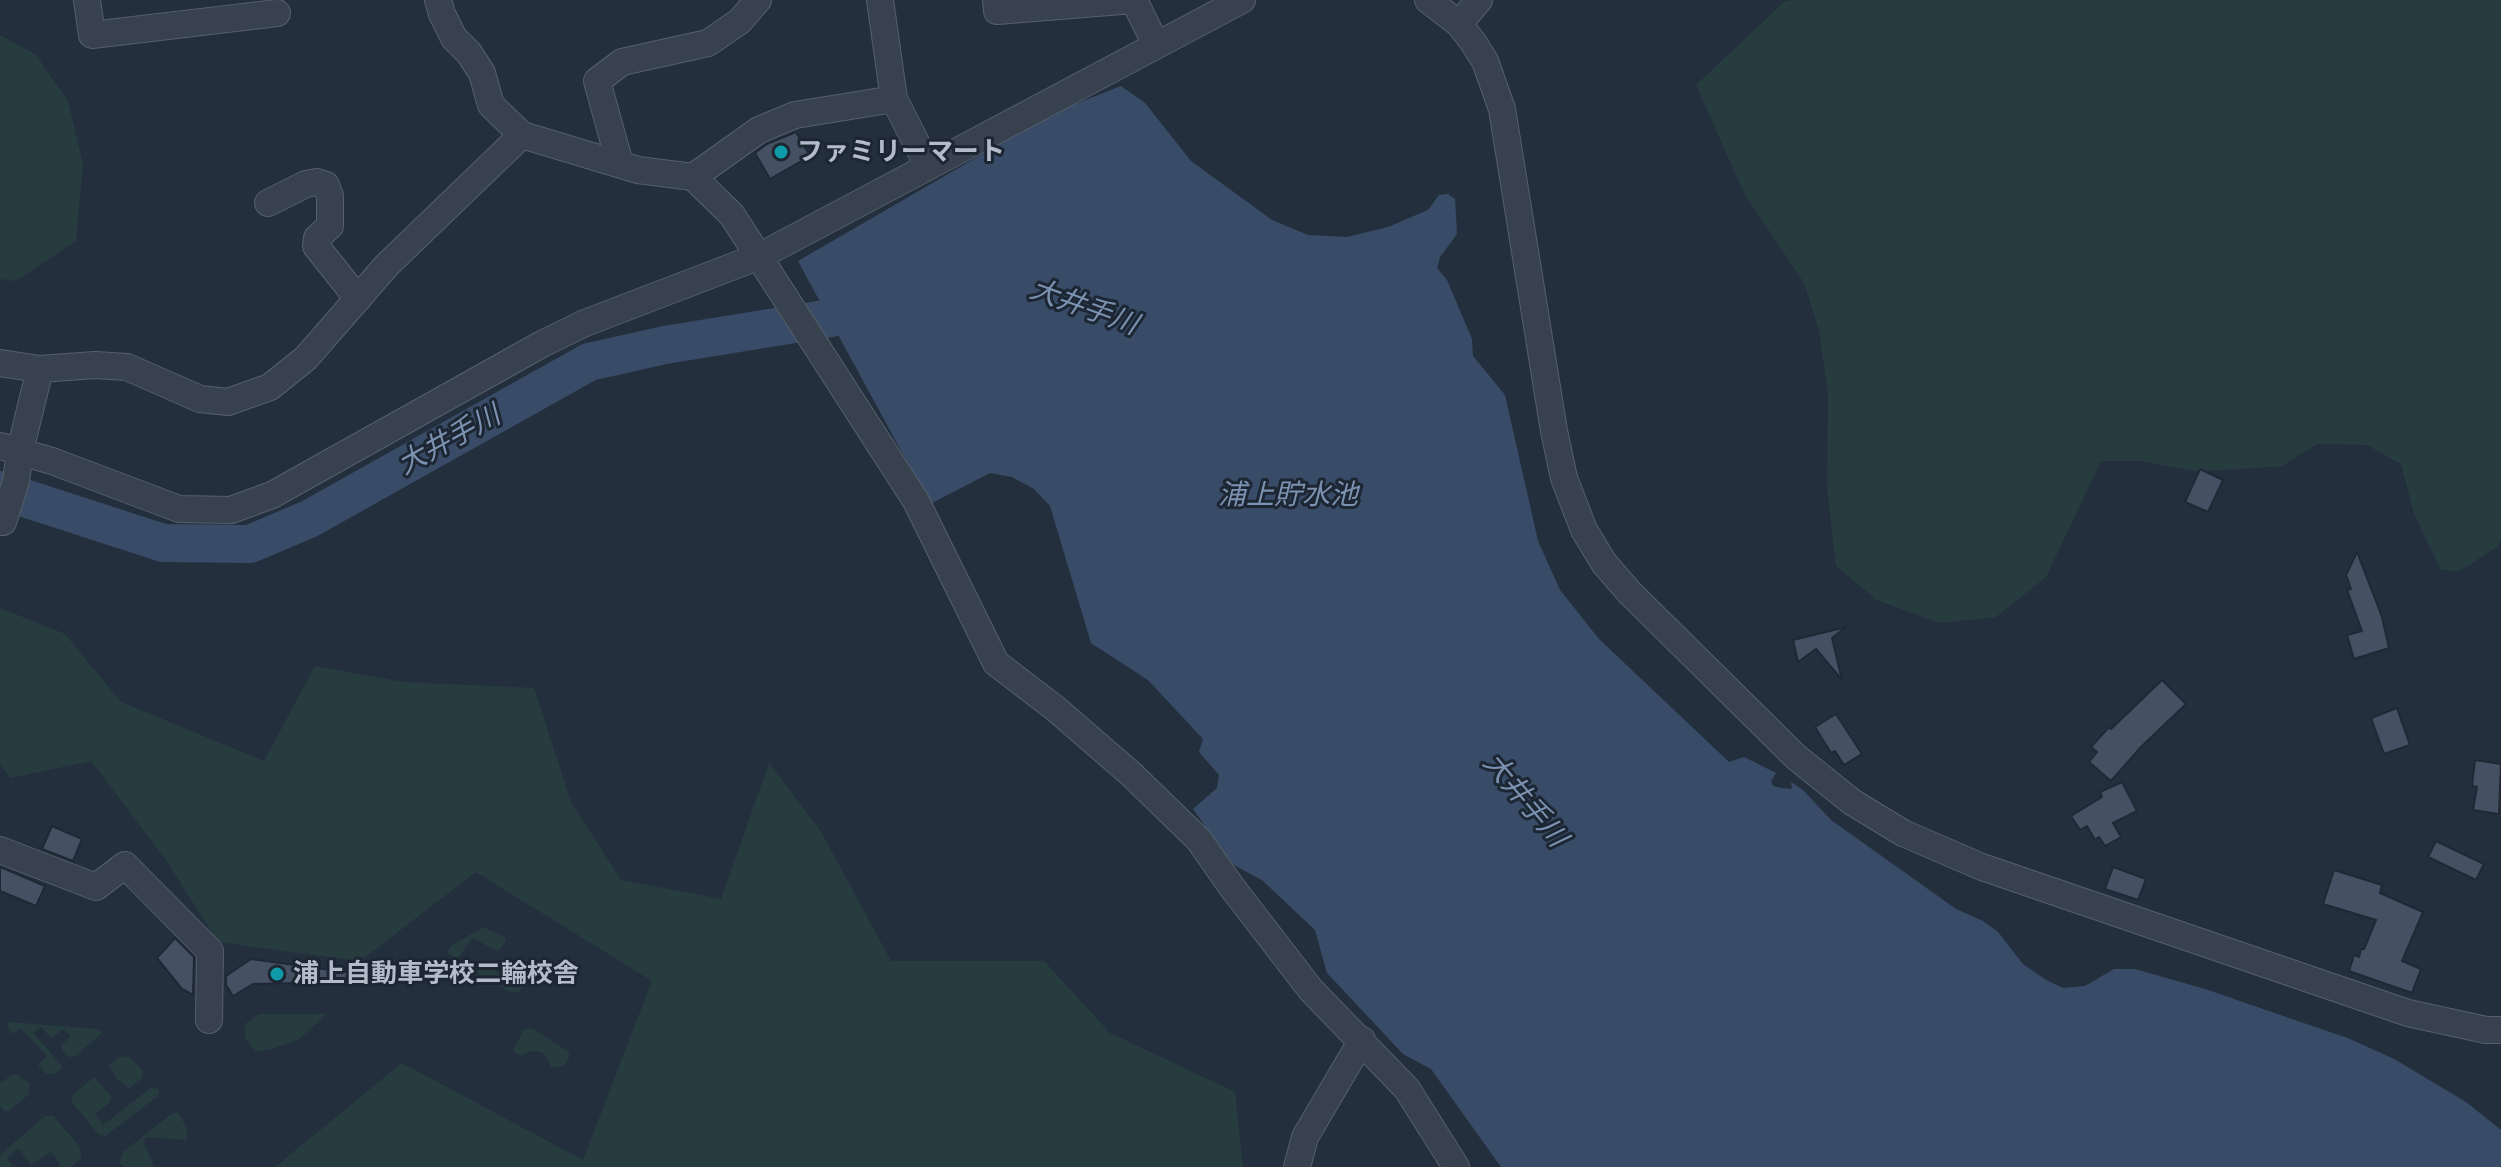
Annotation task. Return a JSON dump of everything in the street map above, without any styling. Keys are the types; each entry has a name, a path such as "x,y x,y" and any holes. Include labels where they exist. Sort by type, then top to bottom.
{"street":[{"path":"87,0 92,35 277,13"},
{"path":"438,0 454,38 482,73 491,105 522,135 638,170 693,177 732,215 916,501 996,663 1056,709 1199,840 1311,990 1407,1089 1456,1167"},
{"path":"620,164 597,81 622,62 708,43 740,21 758,0"},
{"path":"880,0 894,99 928,166"},
{"path":"996,0 997,11 1134,0 1156,45"},
{"path":"10,448 179,509 231,510 272,495 585,323 760,256 1156,45 1215,7 1242,0"},
{"path":"1428,0 1459,24 1485,61 1502,109 1554,431 1564,478 1584,530 1604,563 1629,592 1796,757 1852,802 1903,833 1982,867 2408,1013 2486,1030 2501,1030"},
{"path":"1459,24 1479,0"},
{"path":"693,177 759,130 795,115 894,99"},
{"path":"0,363 40,369 95,365 127,367 200,399 228,402 270,387 306,358 387,265 522,135"},
{"path":"268,203 306,184 317,182 326,185 330,196 330,226 317,238 316,246 358,299"},
{"path":"3,522 16,481 10,448 40,369"},
{"path":"0,850 96,887 125,865 210,951 209,1020"},
{"path":"1297,1167 1305,1137 1362,1040"}],"green space":[{"path":"2501,0 2501,539 2498,546 2460,571 2441,570 2414,514 2401,464 2367,445 2317,444 2282,466 2241,469 2194,471 2141,461 2101,461 2046,577 1996,617 1939,623 1877,600 1836,566 1827,487 1828,393 1819,330 1804,283 1745,195 1696,85 1784,2"},
{"path":"0,35 36,55 68,101 83,164 76,241 16,281 0,279"},
{"path":"0,608 65,634 121,702 264,761 315,666 403,682 534,688 571,802 621,880 721,899 769,763 820,830 891,961 1044,961 1110,1033 1235,1092 1243,1167 275,1167 402,1063 583,1160 652,981 476,872 360,961 218,942 168,863 91,761 11,778 0,765"},
{"path":"483,927 505,937 506,941 498,952 472,937 459,957 454,958 448,953 450,947"},
{"path":"479,961 506,976 512,968 526,976 527,980 519,992 511,993 477,973 475,968"},
{"path":"259,1014 327,1014 298,1040 255,1051 245,1038 245,1024"},
{"path":"8,1022 98,1029 102,1033 74,1057 69,1057 62,1050 62,1044 71,1037 64,1029 51,1038 41,1027 33,1033 63,1067 54,1074 47,1074 38,1065 47,1056 21,1028 13,1034 7,1026"},
{"path":"532,1028 569,1052 564,1066 551,1067 541,1052 530,1051 522,1056 513,1051 524,1029"},
{"path":"129,1056 143,1071 142,1078 129,1088 116,1078 109,1066 118,1058"},
{"path":"14,1073 29,1083 29,1094 5,1111 0,1106 0,1084"},
{"path":"94,1077 111,1096 110,1102 95,1114 103,1125 152,1087 159,1090 158,1096 105,1136 99,1135 71,1101 73,1095"},
{"path":"173,1113 178,1113 182,1119 187,1140 147,1137 143,1141 154,1167 124,1167 120,1163 123,1152"},
{"path":"45,1116 53,1116 80,1147 81,1159 71,1167 58,1167 61,1164 51,1152 31,1165 18,1148 7,1158 13,1167 0,1167 0,1155"}],"water":[{"name":"浦上貯水池","path":"1121,86 1145,103 1191,161 1272,220 1308,235 1347,237 1388,227 1428,210 1439,195 1448,194 1455,199 1457,234 1440,257 1437,268 1447,280 1472,339 1473,356 1505,395 1538,541 1560,590 1599,639 1729,762 1744,757 1776,773 1771,781 1773,786 1792,789 1791,782 1803,790 1831,820 1956,909 1983,921 1998,932 2023,964 2063,988 2085,986 2114,969 2135,969 2205,989 2350,1039 2394,1059 2466,1102 2501,1130 2501,1167 1501,1167 1431,1069 1403,1054 1327,973 1315,930 1262,880 1232,864 1193,809 1217,788 1219,775 1199,752 1203,739 1148,680 1091,643 1050,506 1034,489 1012,477 990,473 930,504 798,261 1055,112"}],"building":[{"name":"ファミリーマート","path":"796,132 810,156 770,179 755,153 767,144"},
{"path":"2200,469 2223,480 2208,512 2185,502"},
{"path":"2357,552 2382,617 2389,648 2354,659 2347,635 2362,631 2347,590 2351,589 2346,575"},
{"path":"1846,627 1832,638 1842,680 1816,649 1798,662 1793,640"},
{"path":"2162,680 2186,704 2111,781 2089,762 2097,752 2091,747"},
{"path":"2397,708 2410,745 2384,754 2371,718"},
{"path":"1836,714 1862,754 1844,765 1835,751 1831,753 1815,727"},
{"path":"2475,760 2501,764 2499,814 2473,810 2477,787 2472,786"},
{"path":"2122,782 2137,811 2113,823 2121,837 2105,846 2099,837 2095,840 2087,826 2080,830 2071,816 2102,797 2100,792"},
{"path":"52,826 82,839 73,861 42,849"},
{"path":"2436,841 2484,864 2476,880 2428,857"},
{"path":"0,867 45,886 36,906 0,891"},
{"path":"2113,867 2146,879 2138,900 2105,889"},
{"path":"2334,870 2382,885 2380,893 2423,912 2402,961 2421,969 2412,993 2349,971 2354,955 2359,957 2376,920 2323,904"},
{"path":"175,938 194,957 193,995 182,989 157,958"},
{"name":"浦上自動車学校二輪校舎","path":"251,959 352,973 351,982 253,984 233,996 226,985 226,976"}],"waterway":[{"name":"大井手川","path":"0,490 163,543 250,544 309,519 589,362 665,345 831,318 874,297"}],"place":[{"name":"ファミリーマート","path":"781,152"},
{"name":"浦上自動車学校二輪校舎","path":"277,974"}]}
